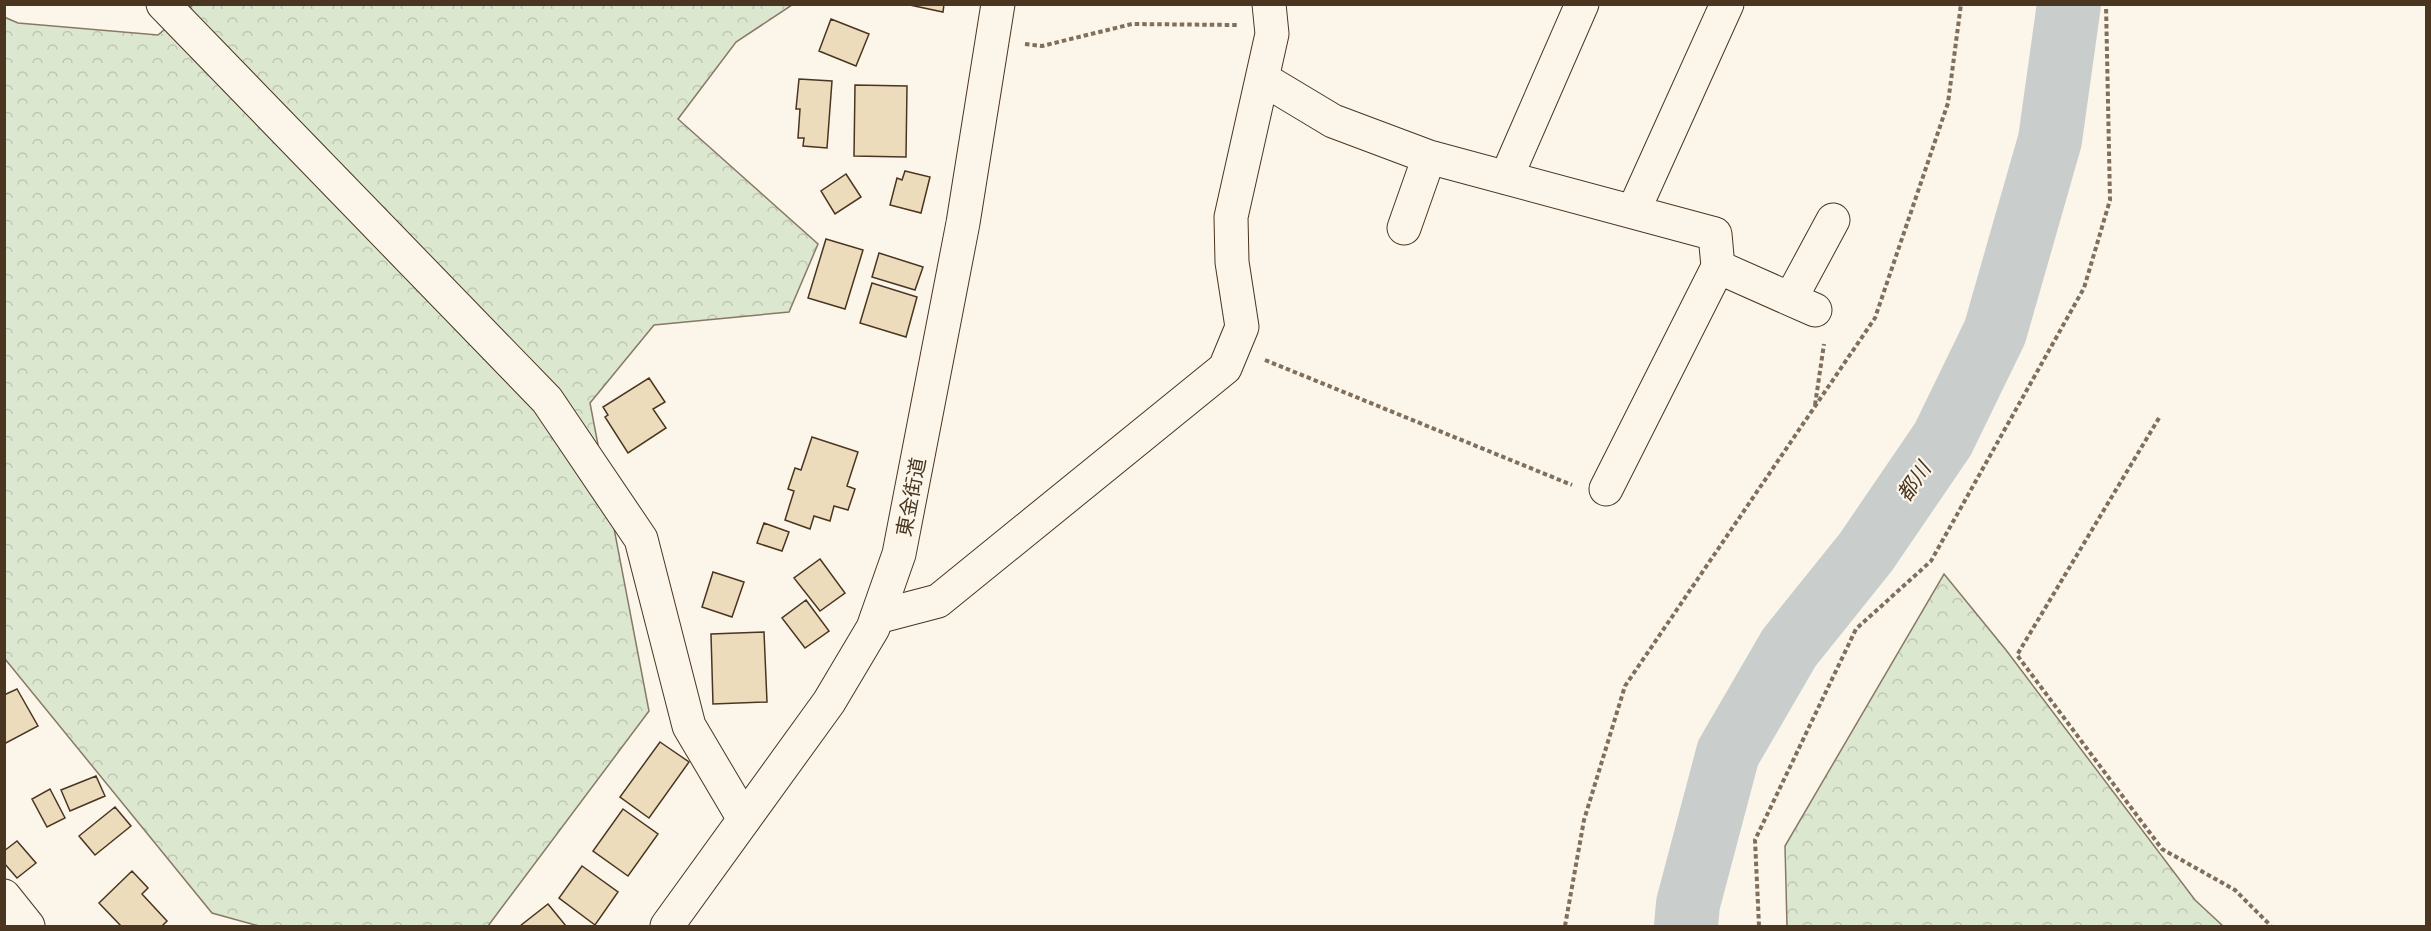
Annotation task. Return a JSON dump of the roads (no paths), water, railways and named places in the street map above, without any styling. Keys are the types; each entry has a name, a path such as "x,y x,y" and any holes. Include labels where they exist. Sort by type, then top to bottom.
{"main road":[{"path":"164,4 547,400 641,540 689,726 744,819"},
{"name":"東金街道","path":"667,927 829,702 873,628 899,554 963,223 998,4"},
{"path":"1506,178 1582,4"},
{"path":"1633,212 1727,4"},
{"path":"877,616 938,601 1225,368 1242,327 1232,262 1232,217 1272,34 1270,16"},
{"path":"1263,78 1334,122 1429,158 1715,234 1718,267 1606,489"},
{"path":"1404,228 1429,158"},
{"path":"1718,267 1803,304 1833,220"},
{"path":"4,896 28,927"}],"waterway":[{"name":"都川","path":"1686,926 1688,904 1728,753 1789,648 1866,552 1943,439 1995,332 2050,140 2069,4"}]}
